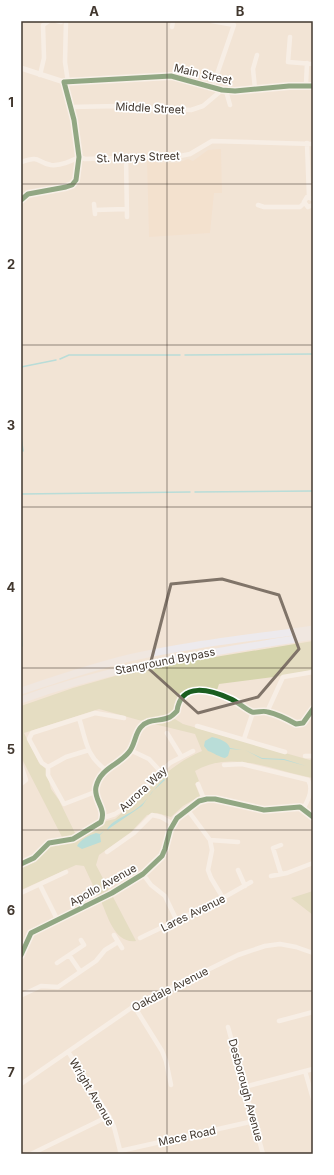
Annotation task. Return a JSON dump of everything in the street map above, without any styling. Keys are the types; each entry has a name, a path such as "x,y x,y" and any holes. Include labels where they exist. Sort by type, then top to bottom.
{"main road":[{"name":"Stanground Bypass","path":"21,692 86,670 142,656 216,642 313,629"},
{"name":"Stanground Bypass","path":"21,700 79,680 113,671 210,652 313,636"}],"street":[{"path":"40,75 46,46 43,25 49,21"},
{"path":"21,162 33,158 53,165 62,164 79,157 66,82 61,21"},
{"path":"172,27 173,21"},
{"path":"212,21 234,25 213,86"},
{"path":"290,36 288,62 313,64"},
{"path":"255,89 253,69 258,55"},
{"path":"306,86 307,63"},
{"name":"Main Street","path":"21,68 66,82 171,76 224,90 313,86"},
{"path":"224,90 230,105"},
{"name":"Middle Street","path":"70,107 119,106 191,110 203,106 224,90"},
{"name":"St. Marys Street","path":"79,157 84,159 190,154 212,141 313,144"},
{"path":"258,205 264,207 300,207 305,200 311,198 307,143"},
{"path":"126,157 127,217"},
{"path":"304,203 308,207 313,205"},
{"path":"94,204 95,212 126,209"},
{"path":"267,712 283,677 313,672"},
{"path":"103,818 103,810 95,792 97,782 106,770 130,750 141,726 153,720 169,718 177,711 178,702 185,694 201,689 230,699 253,712 267,712 300,724 304,722 313,709"},
{"path":"244,740 253,712"},
{"path":"48,767 42,763 29,739 32,733 89,714 103,713 124,718"},
{"path":"79,718 94,762 106,770"},
{"path":"197,726 285,752"},
{"path":"167,733 181,756"},
{"path":"48,767 66,757 89,750"},
{"path":"130,750 149,759 161,772"},
{"name":"Aurora Way","path":"21,864 34,858 49,843 74,839 97,826 103,818 115,814 124,808 161,772 181,756 193,752"},
{"path":"305,756 313,756"},
{"path":"224,764 235,766 252,766 308,780 310,785 310,796 303,809"},
{"path":"21,765 26,776 26,780 21,784"},
{"path":"48,767 48,775 64,804 95,792"},
{"path":"198,784 204,800 215,799 269,810 294,807 303,809 313,817"},
{"name":"Apollo Avenue","path":"21,955 31,933 58,921 121,888 143,874 162,856 173,824 187,809 204,800"},
{"path":"187,809 210,840 212,850 208,870 223,898"},
{"path":"107,852 127,841 152,815 161,817 173,824"},
{"path":"210,840 238,842"},
{"path":"281,845 273,848 281,874"},
{"path":"272,876 313,863"},
{"path":"238,870 245,886"},
{"path":"21,893 40,884 59,878 66,872"},
{"path":"143,874 151,885 165,896 177,921"},
{"name":"Lares Avenue","path":"140,938 223,898 251,882"},
{"path":"40,884 58,921"},
{"path":"114,935 122,948"},
{"path":"57,963 84,944 81,940"},
{"path":"22,995 41,986 58,987 96,961 105,950 118,942"},
{"name":"Oakdale Avenue","path":"21,1084 134,1006 253,949 280,944 296,947 313,953"},
{"path":"69,955 80,971"},
{"path":"134,1006 162,1051 171,1085"},
{"path":"279,1021 313,1012"},
{"name":"Desborough Avenue","path":"228,1027 263,1154"},
{"name":"Wright Avenue","path":"68,1053 109,1116 114,1127 120,1152"},
{"path":"244,1087 313,1069"},
{"path":"306,1071 313,1099"},
{"path":"31,1154 109,1116"},
{"name":"Mace Road","path":"120,1152 254,1121"}],"highlighted area":[{"path":"222,579 279,595 299,649 258,697 198,713 149,669 171,584"}],"shaded area":[{"path":"221,149 222,193 214,193 210,233 149,237 147,160 159,163 177,163 188,159 193,161 208,150"}],"green space":[{"path":"313,641 313,670 281,676 219,684 217,690 192,688 178,695 174,711 167,716 142,721 99,709 24,733 39,763 46,769 51,789 59,800 76,835 62,837 21,757 21,706 73,688 136,670"},
{"path":"175,719 183,724 310,760 313,759 313,778 269,767 239,762 224,762 209,765 195,771 199,781 195,784 200,796 183,806 171,817 157,813 147,815 131,832 99,855 96,865 109,890 98,896 84,866 76,865 21,890 21,866 36,860 48,847 54,844 82,838 106,821 115,819 167,772 178,764 202,751 195,734 154,724"},
{"path":"313,891 313,915 291,898"},
{"path":"113,897 136,941 129,941 123,938 113,928 101,901"}],"water":[{"path":"212,737 225,742 230,748 242,750 230,749 228,756 225,758 219,756 208,751 204,746 205,741"},
{"path":"245,750 262,758 284,759 306,766 284,760 262,759"},
{"path":"164,779 165,780 154,790"},
{"path":"148,798 142,806 107,830 112,824 136,809"},
{"path":"104,831 100,835 101,842 82,849 77,846 88,836 96,833 100,834"}],"waterway":[{"path":"185,355 313,354"},
{"path":"60,359 69,355 180,355"},
{"path":"21,367 56,360"},
{"path":"21,436 23,451"},
{"path":"195,492 313,491"},
{"path":"21,494 190,492"},
{"path":"21,627 22,646"}],"cycle path":[{"path":"21,200 28,194 72,185 76,180 79,157 74,120 64,82 171,76 222,90 235,91 289,86 313,86"},
{"path":"21,864 34,858 49,843 73,839 101,822 102,812 96,796 96,787 101,775 129,752 139,730 144,724 171,717 177,711 184,695 198,690 215,693 234,700 252,712 264,711 282,717 296,724 303,723 313,709"},
{"path":"21,955 31,933 112,893 143,874 162,856 170,830 177,818 199,801 215,799 264,810 300,807 313,817"}]}
